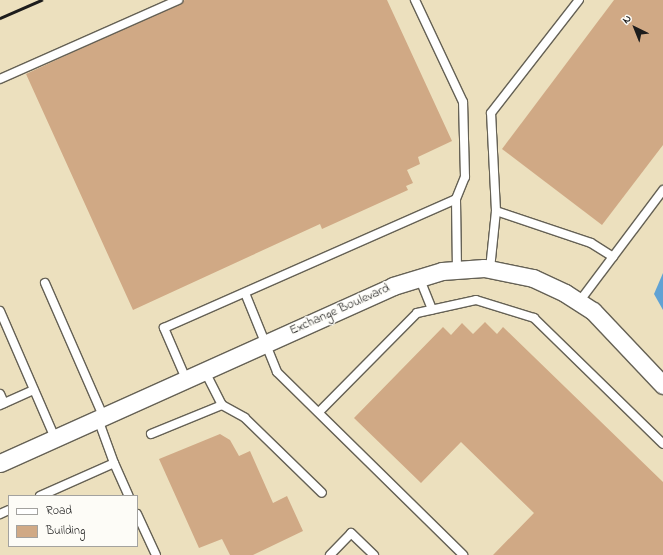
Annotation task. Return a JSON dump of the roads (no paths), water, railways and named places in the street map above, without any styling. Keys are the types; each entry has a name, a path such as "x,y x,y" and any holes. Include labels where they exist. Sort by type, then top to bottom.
{"street":[{"name":"Exchange Boulevard","path":"0,463 419,276 458,270 490,269 533,278 579,302 593,311 663,385"}],"lane":[{"path":"0,79 178,0"},
{"path":"415,0 463,102 465,177 456,199 458,270"},
{"path":"490,269 496,211 491,113 580,0"},
{"path":"579,302 663,190"},
{"path":"186,379 164,328 456,199"},
{"path":"496,211 591,243 613,257"},
{"path":"419,276 432,309"},
{"path":"45,282 100,418 114,463 129,495"},
{"path":"245,293 264,344 277,372 464,555"},
{"path":"319,412 417,313 476,300 534,318 663,444"},
{"path":"0,311 55,438"},
{"path":"205,371 222,405 245,418 322,493"},
{"path":"0,394 2,404 34,390"},
{"path":"151,434 222,405"},
{"path":"42,495 114,463"},
{"path":"138,516 156,555"},
{"path":"330,555 351,533 374,555"}],"water":[{"path":"663,273 663,310 654,294"}],"railway":[{"path":"0,18 41,0"}]}
